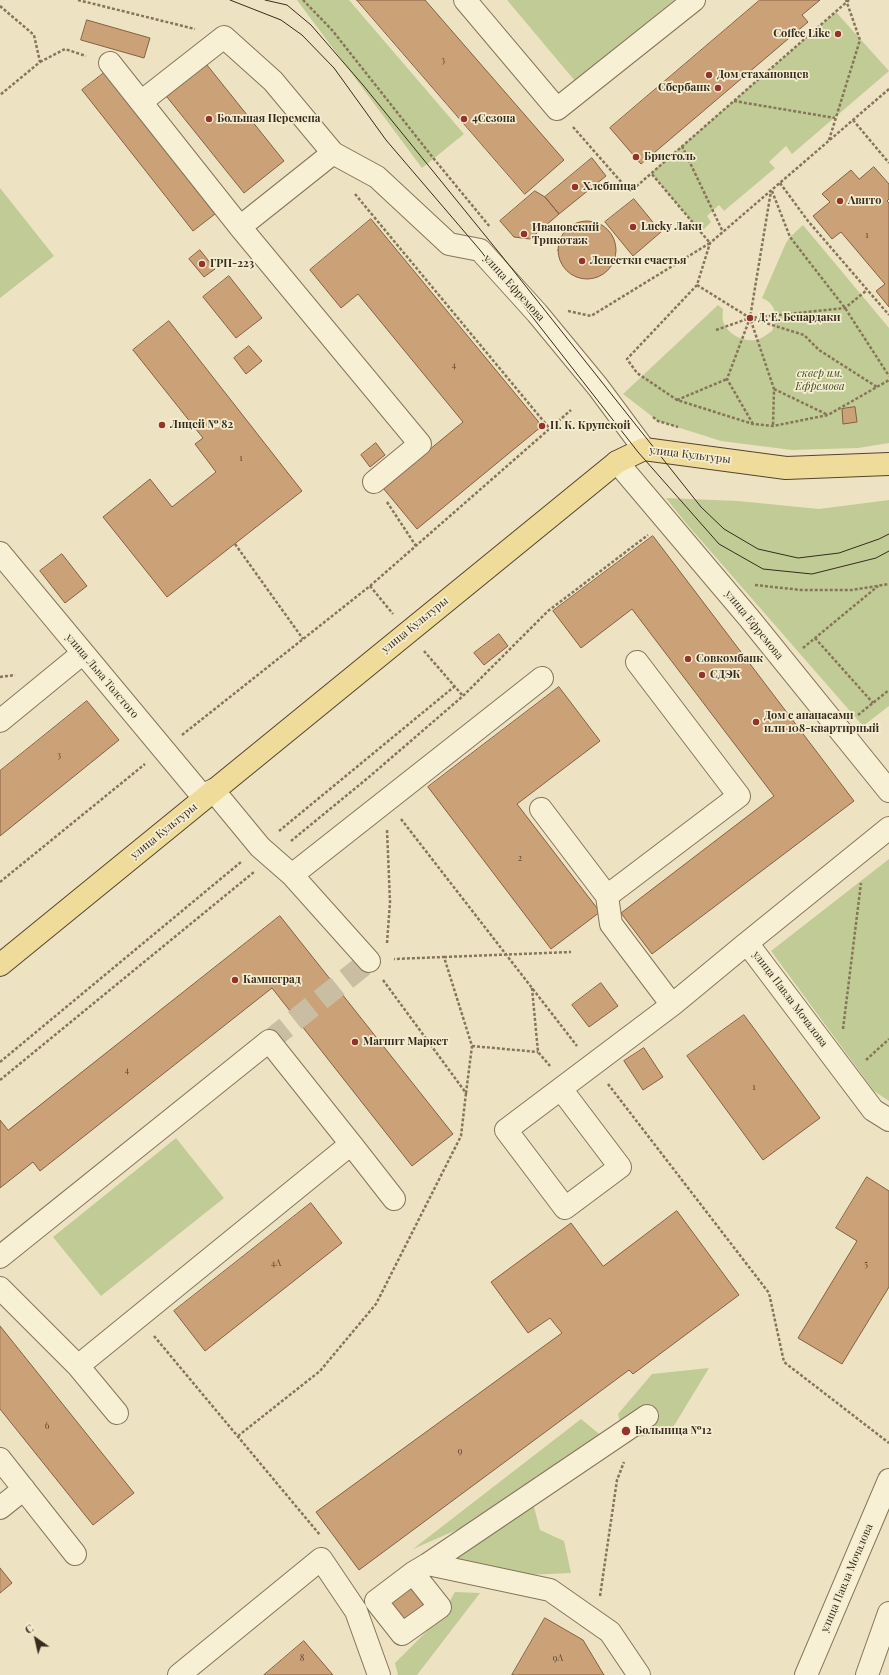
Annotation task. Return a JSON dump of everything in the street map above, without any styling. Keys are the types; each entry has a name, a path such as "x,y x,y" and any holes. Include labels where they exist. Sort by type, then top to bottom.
{"main road":[{"name":"улица Культуры","path":"0,965 617,462 644,449 786,468 889,464"}],"street":[{"path":"465,0 557,109 694,0"},
{"path":"141,102 224,37 273,81 333,153 240,227"},
{"path":"110,63 240,227 420,444 374,482"},
{"name":"улица Ефремова","path":"333,153 377,177 449,244 480,250 546,324 598,387 644,449"},
{"name":"улица Ефремова","path":"617,462 785,663 889,791"},
{"name":"улица Льва Толстого","path":"0,553 163,750 260,847 292,875 378,960"},
{"path":"0,721 83,653"},
{"path":"607,896 739,796 637,662"},
{"path":"292,875 542,678"},
{"path":"541,809 607,896 611,924 672,1006"},
{"name":"улица Павла Мочалова","path":"889,828 747,943 874,1110 889,1120"},
{"path":"561,1089 620,1167 565,1208 506,1130 672,1006 747,943"},
{"path":"0,1257 269,1041 394,1199"},
{"path":"78,1366 351,1144"},
{"path":"0,1288 78,1366 117,1413"},
{"path":"639,1675 610,1632 550,1590 421,1569 647,1416"},
{"path":"0,1459 75,1554"},
{"name":"улица Павла Мочалова","path":"806,1675 889,1480"},
{"path":"0,1508 24,1489"},
{"path":"179,1675 321,1559 356,1610 379,1675"},
{"path":"867,1675 889,1613"}],"path":[{"path":"78,0 224,37"},
{"path":"304,0 332,30 493,231"},
{"path":"557,109 630,192 848,1 860,40 829,140"},
{"path":"0,6 34,35 40,62"},
{"path":"0,94 40,62 65,49 110,63"},
{"path":"564,310 591,316 710,243 889,88"},
{"path":"734,101 835,118"},
{"path":"853,120 889,163"},
{"path":"682,146 723,232"},
{"path":"651,173 710,243"},
{"path":"780,182 808,221 889,315"},
{"path":"351,190 550,429"},
{"path":"771,190 790,237 845,308 889,376"},
{"path":"677,400 727,379 750,318 771,190"},
{"path":"710,243 697,285 626,359 637,373 677,400 753,424 773,426 828,415 889,380"},
{"path":"697,285 750,318 804,336 819,350 877,387"},
{"path":"716,330 750,318 845,308 867,290"},
{"path":"750,318 774,389 773,426"},
{"path":"727,379 753,424"},
{"path":"774,389 828,415"},
{"path":"0,882 163,750 370,586 571,410"},
{"path":"652,417 658,421 679,428"},
{"path":"374,482 416,546"},
{"path":"548,611 650,533"},
{"path":"235,544 303,639"},
{"path":"752,585 801,590 852,590 889,584"},
{"path":"785,663 878,586"},
{"path":"815,638 873,703"},
{"path":"0,1062 455,686"},
{"path":"840,730 889,690"},
{"path":"369,778 770,1293 784,1362 889,1443"},
{"path":"387,800 390,902 378,960 466,1093"},
{"path":"843,1031 865,847"},
{"path":"378,960 571,952"},
{"path":"238,1436 320,1371 376,1304 461,1136 472,1046 444,957"},
{"path":"532,987 538,1052 552,1068"},
{"path":"863,1063 889,1039"},
{"path":"472,1046 538,1052"},
{"path":"138,1317 321,1535"},
{"path":"597,1623 618,1480 626,1458"}],"green space":[{"path":"297,0 349,0 464,134 422,168"},
{"path":"507,0 675,0 575,81"},
{"path":"836,12 889,71 792,154 786,146 769,162 775,168 724,211 719,205 707,216 711,222 701,232 651,173"},
{"path":"0,188 54,256 0,298"},
{"name":"сквер им. Ефремова","path":"803,225 889,328 889,443 858,448 792,450 721,441 658,421 623,394 718,305 723,309 723,320 725,326 736,336 746,340 756,340 772,331 775,321 775,312 771,304 762,298 786,243 790,237"},
{"path":"666,498 738,501 819,509 889,500 889,706 863,726 685,522"},
{"path":"889,859 889,1101 874,1091 771,951"},
{"path":"176,1138 224,1198 101,1296 53,1237"},
{"path":"709,1368 669,1434 624,1438 618,1414 652,1374"},
{"path":"581,1419 604,1438 486,1517 413,1549"},
{"path":"533,1503 540,1530 564,1541 571,1573 526,1575 459,1559 449,1554"},
{"path":"455,1592 480,1593 417,1675 398,1675 395,1663 440,1618"}],"building":[{"path":"357,0 425,0 564,160 525,194"},
{"name":"Дом стахановцев","path":"760,0 820,0 802,15 808,22 641,164 610,128"},
{"path":"87,20 150,38 144,58 81,40"},
{"path":"207,65 284,161 244,193 167,97"},
{"path":"104,73 215,214 193,231 82,90"},
{"name":"Хлебница","path":"592,158 606,176 559,214 545,197"},
{"path":"874,167 889,184 889,199 887,201 889,203 889,307 876,291 885,284 841,232 832,239 813,216 830,202 822,194 851,170 859,179"},
{"path":"535,191 545,197 559,214 530,239 514,237 500,221"},
{"name":"Lucky Лаки","path":"634,199 661,232 633,256 605,222"},
{"path":"371,219 542,426 417,529 383,488 463,422 358,294 341,308 310,270"},
{"path":"587,221 598,223 611,234 614,239 616,250 614,261 603,274 598,277 587,279 576,277 563,266 560,261 558,250 560,239 571,226 576,223"},
{"name":"ГРП-223","path":"200,250 215,269 204,277 189,259"},
{"path":"229,276 262,318 236,338 203,297"},
{"path":"169,321 302,491 167,597 103,517 150,479 172,507 216,472 195,444 203,438 133,350"},
{"path":"249,346 262,361 246,374 234,358"},
{"path":"855,407 857,422 843,424 842,409"},
{"path":"376,443 385,455 370,467 361,455"},
{"name":"Дом с ананасами или 108-квартирный","path":"653,536 854,801 652,954 621,913 774,796 632,609 581,648 553,611"},
{"path":"62,554 87,586 65,603 40,571"},
{"path":"499,634 508,646 484,665 474,653"},
{"path":"559,687 600,741 517,804 600,912 551,949 428,787"},
{"path":"87,701 119,740 0,836 0,771"},
{"path":"280,916 453,1134 412,1166 272,988 40,1171 33,1162 0,1188 0,1120 8,1130"},
{"path":"601,983 618,1006 589,1027 572,1005"},
{"path":"744,1015 820,1118 763,1160 687,1056"},
{"path":"644,1048 663,1077 643,1090 624,1061"},
{"path":"867,1177 889,1191 889,1287 842,1364 798,1338 857,1241 836,1228"},
{"path":"311,1203 342,1243 205,1351 174,1311"},
{"path":"677,1211 739,1295 633,1374 629,1370 359,1570 316,1512 562,1333 550,1318 528,1333 491,1282 571,1223 603,1266"},
{"path":"0,1326 134,1493 93,1525 0,1409"},
{"path":"0,1568 12,1583 0,1593"},
{"path":"412,1587 427,1608 405,1623 391,1603"},
{"path":"545,1618 583,1640 604,1675 512,1675"},
{"path":"304,1641 333,1675 264,1675"}],"tunnel":[{"path":"269,1041 369,961"}],"tram line":[{"path":"230,0 281,20 302,35 334,68 386,140 480,250 638,452 719,544 763,569 812,574 876,558 889,551"},
{"path":"265,0 287,5 311,25 363,85 501,255 701,507 724,529 758,549 798,558 839,553 889,534"}],"place":[{"name":"Coffee Like","path":"838,34"},
{"name":"Дом стахановцев","path":"709,75"},
{"name":"Сбербанк","path":"718,88"},
{"name":"Большая Перемена","path":"209,119"},
{"name":"4Сезона","path":"464,119"},
{"name":"Бристоль","path":"636,157"},
{"name":"Хлебница","path":"575,187"},
{"name":"Авито","path":"840,201"},
{"name":"Lucky Лаки","path":"633,227"},
{"name":"Ивановский Трикотаж","path":"524,234"},
{"name":"Лепестки счастья","path":"582,261"},
{"name":"ГРП-223","path":"202,264"},
{"name":"Д. Е. Бенардаки","path":"750,318"},
{"name":"Лицей № 82","path":"162,425"},
{"name":"Н. К. Крупской","path":"542,426"},
{"name":"Совкомбанк","path":"688,659"},
{"name":"СДЭК","path":"702,675"},
{"name":"Дом с ананасами или 108-квартирный","path":"756,722"},
{"name":"Камнеград","path":"235,980"},
{"name":"Магнит Маркет","path":"355,1042"},
{"name":"Больница №12","path":"626,1431"}]}
